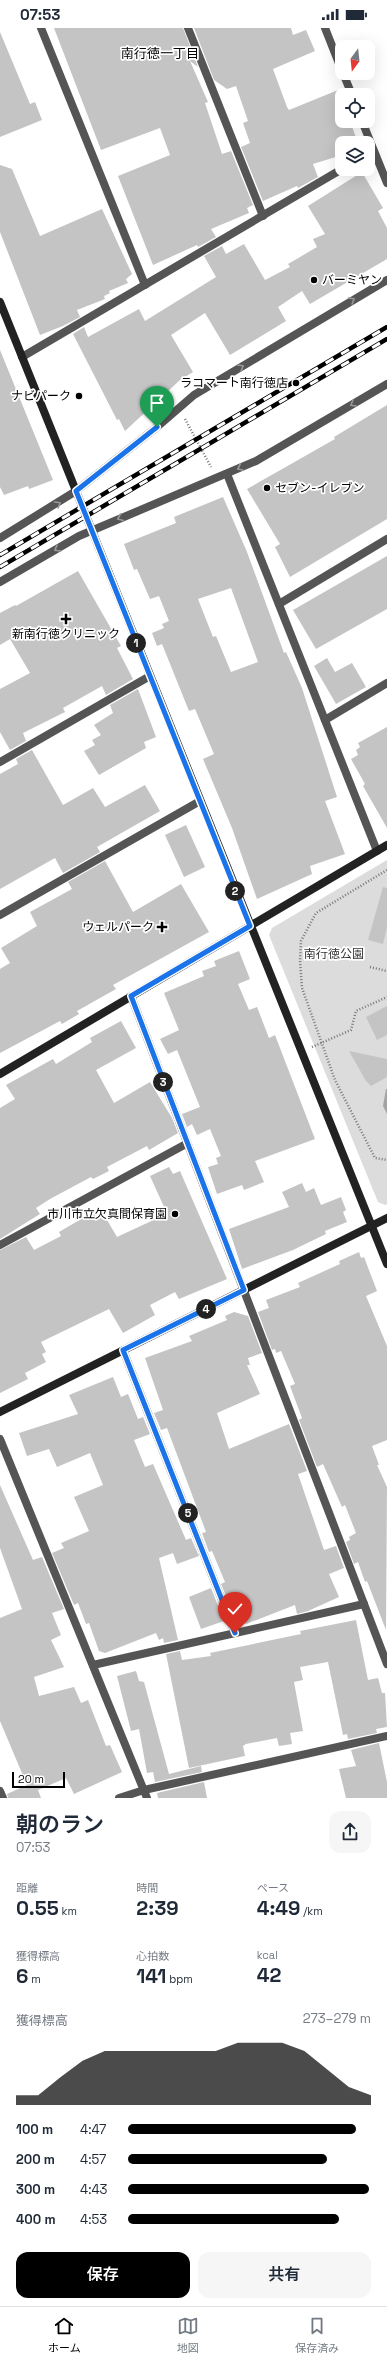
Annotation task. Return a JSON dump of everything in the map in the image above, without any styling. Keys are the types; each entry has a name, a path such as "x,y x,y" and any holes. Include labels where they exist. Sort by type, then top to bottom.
{"street":[{"path":"41,28 145,285"},
{"path":"188,28 263,216"},
{"path":"325,28 335,54"},
{"path":"375,160 387,183"},
{"path":"22,357 335,173"},
{"path":"0,538 76,491 157,427 178,407 194,395 387,280"},
{"path":"0,302 387,1264"},
{"path":"0,582 91,530 256,461 387,384"},
{"path":"227,474 377,851"},
{"path":"279,604 387,539"},
{"path":"0,762 150,676"},
{"path":"325,720 387,683"},
{"path":"0,915 200,801"},
{"path":"0,1074 387,845"},
{"path":"131,996 186,1144 244,1290 387,1664"},
{"path":"0,1245 186,1144"},
{"path":"0,1412 387,1218"},
{"path":"123,1350 235,1633"},
{"path":"0,1439 145,1794"},
{"path":"93,1665 364,1604"},
{"path":"119,1798 145,1794 387,1736"},
{"path":"0,1791 3,1798"}],"path":[{"path":"178,407 217,478"},
{"path":"387,870 316,913 301,941 300,962 302,988 335,1080 367,1146 375,1158 387,1160"},
{"path":"370,967 387,971"},
{"path":"312,1047 351,1030 356,1011 387,997"}],"green space":[{"name":"南行徳公園","path":"387,860 387,1204 385,1205 378,1202 269,935 272,928"}],"shaded area":[{"path":"387,1089 387,1114 383,1106"}],"building":[{"path":"54,28 183,28 198,67 190,61 208,102 205,103 222,154 231,151 253,205 247,208 249,213 211,229 216,237 198,247 197,245 153,265 118,176 170,155 160,128 101,150"},
{"path":"194,28 291,28 293,35 306,30 315,51 273,69 287,107 289,110 335,91 335,128 353,128 355,136 335,136 335,157 313,164 318,177 298,188 297,186 263,201 241,147 250,143 243,123 248,121 236,86 227,89 214,80"},
{"path":"0,32 30,104 35,102 42,120 0,137"},
{"path":"0,165 12,169 40,236 102,209 132,274 126,279 128,283 109,291 110,293 104,296 105,299 77,310 80,317 63,326 40,335 0,232"},
{"path":"356,176 364,176 383,208 378,211 387,228 387,259 310,304 302,291 278,307 286,321 230,355 205,313 171,335 193,372 180,380 125,431 119,419 117,420 73,334 84,327 88,337 139,309 145,321 216,277 204,256 222,246 226,254 244,244 265,280 290,267 288,264 317,247 313,239 325,234 308,206"},
{"path":"0,350 53,480 29,489 28,486 4,495 0,487"},
{"path":"387,405 387,519 290,577 275,547 280,544 247,489 335,439 334,437"},
{"path":"223,497 247,552 284,653 286,652 302,688 337,797 325,801 345,854 310,866 312,874 257,899 232,828 203,759 214,754 195,709 189,711 162,644 157,646 152,633 164,628 162,624 169,621 159,596 150,599 137,569 134,570 124,544 176,523 174,517","holes":["231,588 258,662 231,672 216,636 213,637 198,599"]},
{"path":"387,556 387,609 316,649 293,610"},
{"path":"78,571 121,646 117,648 133,679 106,695 102,686 63,708 65,712 23,733 26,741 10,750 0,732 0,689 30,673 10,639 0,645 0,613 15,605 16,606"},
{"path":"327,658 335,672 352,663 366,687 336,704 314,666"},
{"path":"138,689 156,737 144,742 146,748 99,775 84,751 95,745 92,740 101,735 94,725 113,713 110,705"},
{"path":"387,727 387,828 363,786 365,784 351,759 358,755 356,750 360,747 358,743"},
{"path":"32,750 63,805 93,788 105,807 145,785 160,811 97,847 100,852 63,873 55,858 0,889 0,774 18,764 16,759"},
{"path":"186,825 205,867 184,877 165,835"},
{"path":"105,861 133,912 181,884 209,932 113,985 116,989 77,1011 79,1014 62,1024 60,1021 0,1053 0,969 10,963 1,948 37,926 30,912 72,889 68,882"},
{"path":"383,887 387,888 387,927 383,944 368,940"},
{"path":"239,951 250,979 238,984 249,1010 257,1007 269,1038 275,1035 315,1139 255,1161 264,1182 244,1190 242,1185 217,1194 208,1167 218,1164 216,1158 221,1156 210,1129 197,1135 192,1124 187,1127 182,1114 200,1107 177,1050 168,1054 160,1039 179,1030 164,993 204,976 202,971 216,966 214,961"},
{"path":"387,1006 387,1035 377,1040 366,1017"},
{"path":"121,1021 136,1048 96,1070 114,1103 150,1082 172,1118 178,1133 149,1150 147,1146 107,1167 109,1171 93,1179 91,1177 50,1199 36,1208 40,1214 0,1239 0,1108 15,1099 6,1085 53,1059 56,1064 92,1042 90,1038"},
{"path":"349,1051 387,1059 387,1077 371,1086 366,1081"},
{"path":"169,1167 173,1174 180,1171 227,1279 179,1299 175,1292 150,1305 155,1315 123,1333 109,1309 41,1342 46,1352 42,1354 46,1362 25,1373 28,1379 0,1393 0,1250 26,1237 34,1250 61,1236 59,1232 100,1208 117,1237 160,1217 158,1212 165,1209 150,1176"},
{"path":"302,1183 306,1192 314,1188 321,1205 341,1197 346,1210 343,1212 347,1222 325,1231 326,1234 293,1250 242,1269 229,1229 289,1207 282,1192"},
{"path":"359,1252 361,1258 364,1257 377,1291 366,1296 387,1346 387,1440 372,1446 379,1465 377,1465 387,1487 386,1630 367,1581 365,1582 358,1562 354,1564 346,1542 350,1540 349,1537 356,1533 345,1505 342,1507 323,1464 317,1467 299,1420 302,1418 290,1386 295,1384 281,1351 276,1353 275,1349 272,1350 258,1312 269,1308 266,1300 300,1287 298,1283 340,1264 339,1261"},
{"path":"234,1312 248,1316 262,1353 248,1358 250,1365 247,1365 260,1394 217,1413 229,1449 289,1424 307,1471 298,1474 324,1550 336,1546 344,1568 329,1574 339,1597 308,1611 297,1614 295,1605 246,1624 236,1620 221,1584 225,1582 212,1551 209,1552 202,1533 206,1532 167,1428 161,1430 154,1413 163,1410 145,1358 192,1341 189,1336 227,1320 225,1316"},
{"path":"113,1377 121,1397 128,1394 138,1419 143,1417 150,1434 134,1440 145,1467 153,1464 186,1540 191,1538 199,1556 177,1564 173,1553 159,1558 178,1640 164,1643 163,1638 159,1640 156,1633 105,1653 99,1651 89,1623 86,1624 78,1603 74,1605 52,1553 64,1548 61,1543 89,1531 74,1497 103,1485 90,1453 57,1467 49,1449 27,1456 19,1433 78,1414 69,1395"},
{"path":"0,1485 33,1560 42,1557 64,1609 52,1613 61,1635 51,1640 64,1667 34,1677 39,1696 74,1687 81,1703 88,1700 106,1746 110,1745 122,1772 74,1794 66,1778 38,1790 41,1798 8,1798 7,1794 27,1785 0,1721 0,1618 22,1609 0,1548"},
{"path":"211,1588 224,1621 201,1629 189,1597"},
{"path":"356,1620 368,1680 378,1678 382,1693 385,1693 387,1727 376,1729 377,1733 348,1739 347,1734 343,1735 328,1662 300,1667 303,1680 294,1682 303,1731 290,1733 292,1744 279,1746 277,1738 246,1744 243,1746 245,1756 189,1768 166,1654 180,1651 182,1660 211,1656 210,1653 301,1634 300,1631"},
{"path":"136,1671 139,1681 144,1682 169,1774 201,1766 202,1772 155,1782 153,1772 147,1773 139,1729 131,1731 117,1676"},
{"path":"379,1743 387,1782 387,1798 346,1798 339,1769 356,1766 351,1750"},
{"path":"204,1782 207,1798 158,1798 157,1793"}],"railway":[{"path":"0,555 387,327"},
{"path":"0,567 387,339"}],"place":[{"name":"バーミヤン","path":"314,280"},
{"name":"ラコマート南行徳店","path":"296,383"},
{"name":"ナビパーク","path":"79,396"},
{"name":"セブン-イレブン","path":"267,488"},
{"name":"新南行徳クリニック","path":"66,619"},
{"name":"ウェルパーク","path":"162,927"},
{"name":"市川市立欠真間保育園","path":"175,1214"}],"district":[{"name":"南行徳一丁目","path":"160,53"}],"route":[{"path":"157,427 76,491 250,926 131,996 186,1144 244,1290 123,1350 235,1633"}]}
